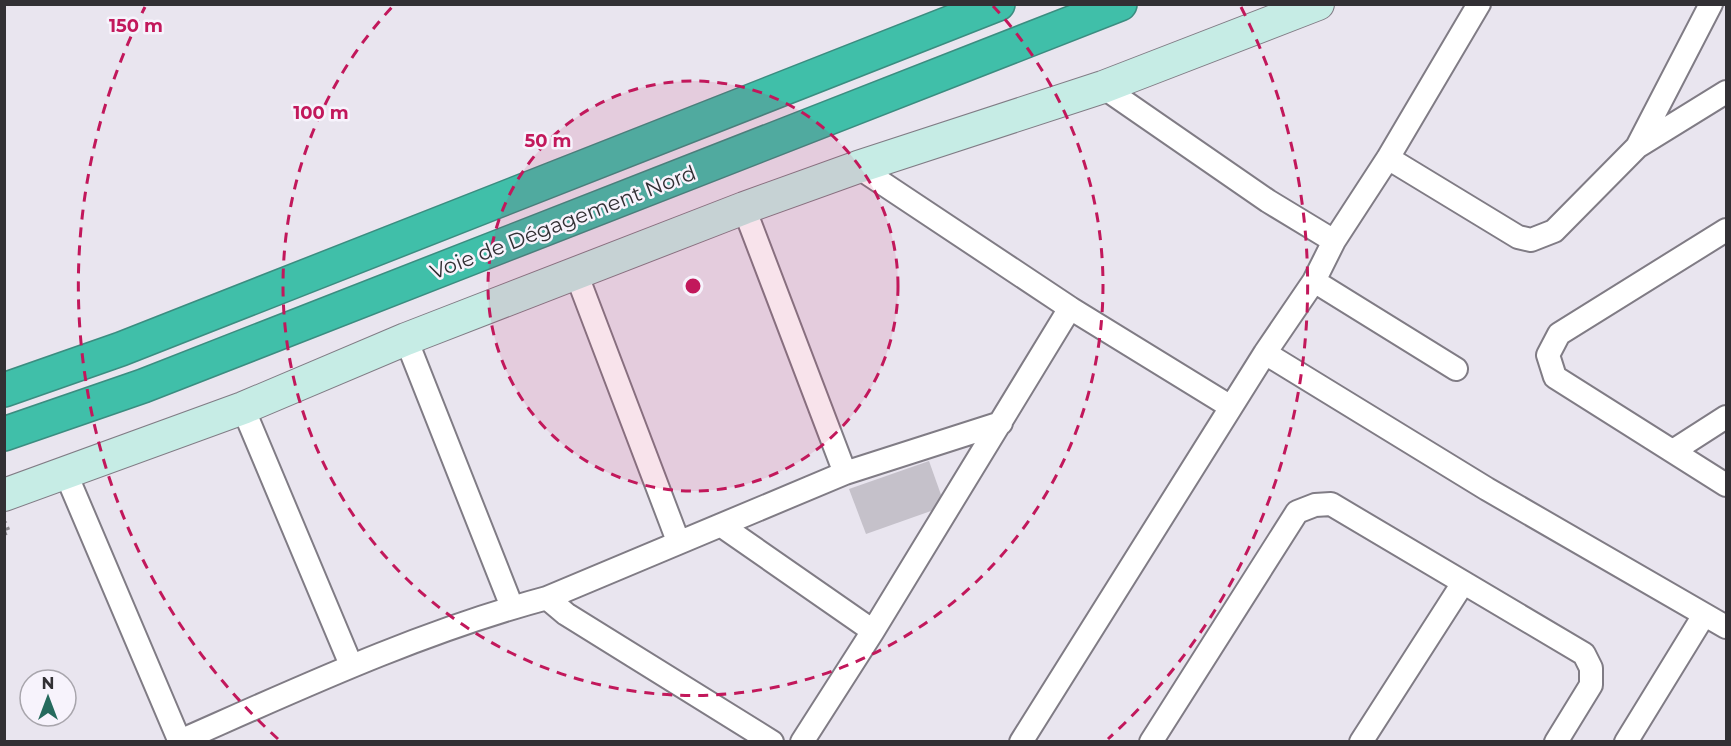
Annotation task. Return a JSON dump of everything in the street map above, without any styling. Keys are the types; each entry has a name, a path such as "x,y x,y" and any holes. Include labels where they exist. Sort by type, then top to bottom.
{"highway":[{"name":"Voie de Dégagement Nord","path":"4,390 121,349 998,4"},
{"name":"Voie de Dégagement Nord","path":"4,434 143,386 1120,4"}],"main road":[{"path":"4,495 243,408 406,339 744,208 858,167 1103,87 1318,4"}],"street":[{"path":"1021,741 1265,353 1314,281 1334,241 1388,158 1479,4"},
{"path":"1637,147 1711,4"},
{"path":"1103,87 1268,201 1334,241"},
{"path":"1388,158 1518,237 1531,240 1554,231 1637,147 1726,92"},
{"path":"858,167 1070,308 1231,407"},
{"path":"744,208 845,473"},
{"path":"1726,230 1559,334 1548,355 1555,377 1726,485"},
{"path":"576,273 678,542"},
{"path":"1314,281 1456,369"},
{"path":"802,741 873,631 1070,308"},
{"path":"406,339 512,607"},
{"path":"1265,353 1487,489 1726,627"},
{"path":"243,408 351,665"},
{"path":"1673,451 1726,417"},
{"path":"66,474 180,741 351,665 512,607 547,598 845,473 1001,423"},
{"path":"1152,741 1297,512 1315,505 1331,504 1584,654 1591,668 1591,685 1556,741"},
{"path":"722,526 873,631"},
{"path":"1361,741 1463,583"},
{"path":"547,598 566,614 771,741"},
{"path":"1626,741 1704,615"}],"path":[{"path":"4,521 7,533"}],"building":[{"path":"929,461 945,506 866,534 849,489"}]}
